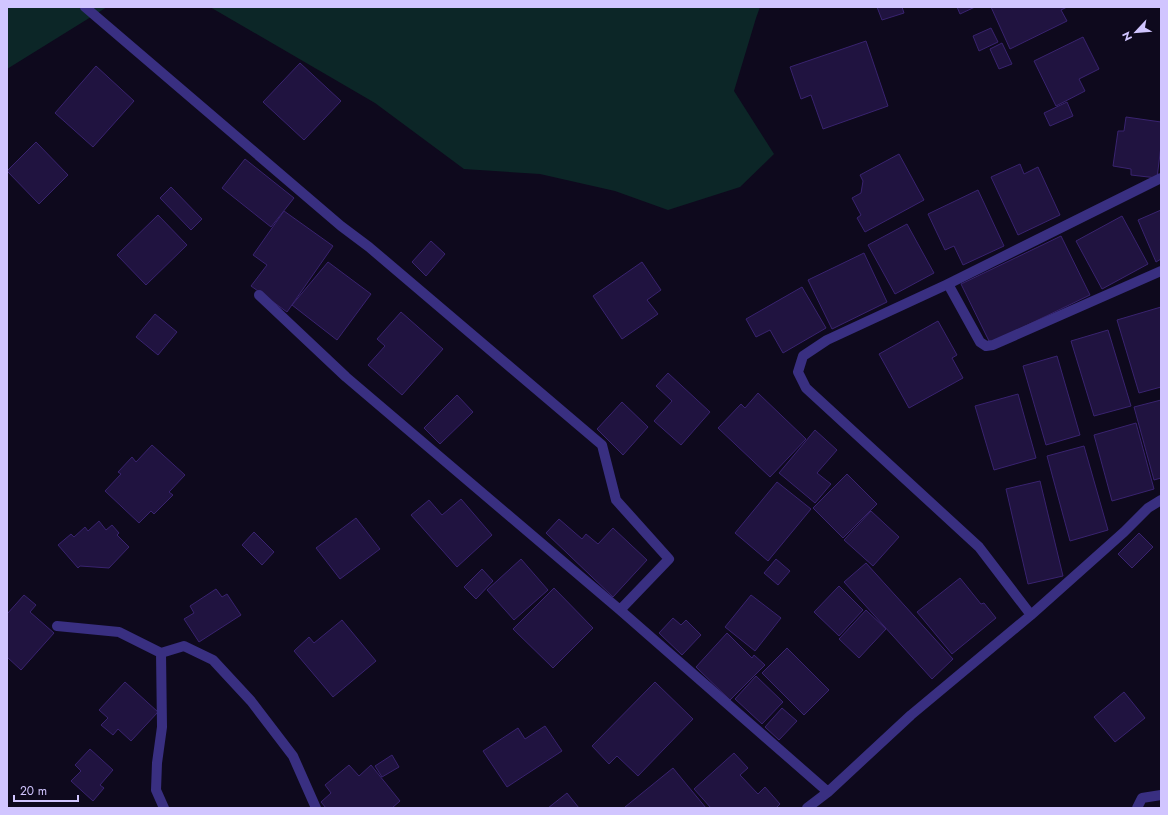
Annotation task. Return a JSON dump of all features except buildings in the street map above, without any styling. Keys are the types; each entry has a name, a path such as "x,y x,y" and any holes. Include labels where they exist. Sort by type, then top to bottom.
{"street":[{"path":"85,7 341,226 369,247 602,445 616,500 669,559 620,610"},
{"path":"1032,615 979,547 806,388 798,372 803,356 827,340 948,284 1161,178"},
{"path":"948,284 980,342 986,346 993,345 1161,271"},
{"path":"259,295 346,376 620,610 828,792"},
{"path":"807,808 828,792 911,715 1032,615 1124,532 1148,508 1161,500"},
{"path":"57,626 119,632 161,653 184,646 213,660 251,701 293,756 316,808"},
{"path":"161,653 162,727 157,763 156,790 164,808"},
{"path":"1137,808 1142,798 1161,795"}],"green space":[{"path":"7,7 107,7 7,69"},
{"path":"210,7 760,7 734,91 774,154 740,187 668,210 615,191 540,174 464,169 375,103"}]}
